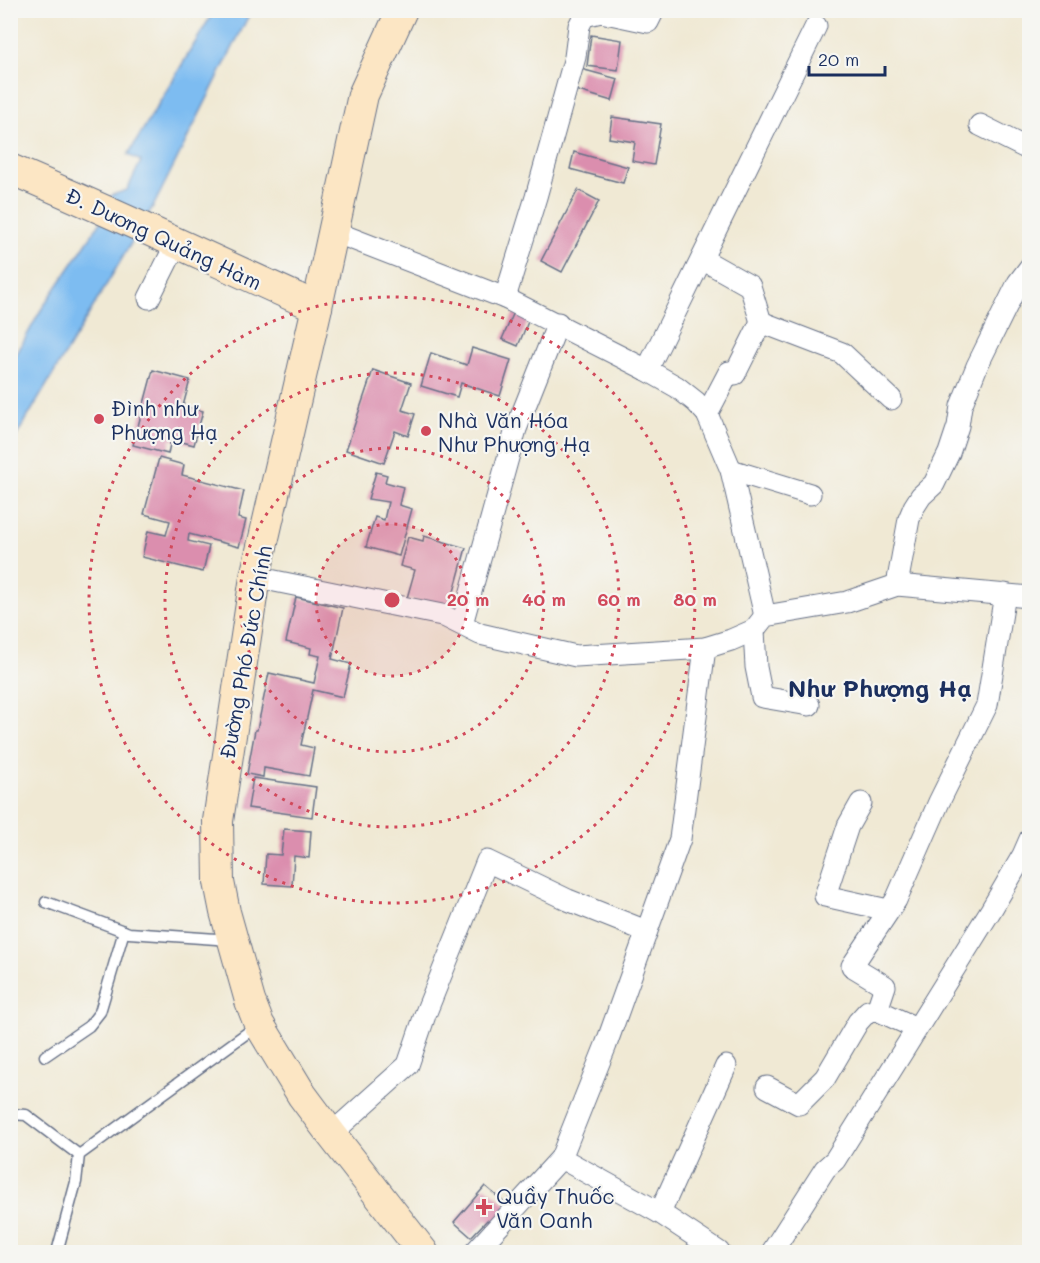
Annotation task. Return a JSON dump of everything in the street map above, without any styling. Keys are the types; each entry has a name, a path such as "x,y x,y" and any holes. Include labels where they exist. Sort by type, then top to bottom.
{"main road":[{"name":"Đường Phó Đức Chính","path":"402,10 363,95 255,577 218,821 219,882 232,940 259,1024 302,1095 423,1252"},
{"name":"Đ. Dương Quảng Hàm","path":"10,169 317,307"}],"street":[{"path":"505,298 537,197 575,57 579,26 584,16 601,12 648,22 654,10"},
{"path":"647,370 816,26"},
{"path":"980,125 1029,150"},
{"path":"332,231 505,298 647,370 696,402 707,414 731,470 760,623 756,667 762,697 809,705"},
{"path":"149,298 170,241"},
{"path":"702,259 750,286 761,322 735,374 729,372 707,414"},
{"path":"897,585 909,519 921,496 934,484 944,464 958,426 961,406 977,366 1018,283 1029,267"},
{"path":"761,322 842,353 891,399"},
{"path":"462,624 516,429 558,323"},
{"path":"731,470 810,494"},
{"path":"255,577 442,615 480,634 576,656 705,648 731,640 760,623 848,602 897,585 1029,597"},
{"path":"877,1010 885,986 852,966 896,900 973,720 987,705 1005,594"},
{"path":"475,1252 561,1158 606,1045 680,839 705,648"},
{"path":"861,803 848,826 825,896 888,910"},
{"path":"772,1252 825,1169 835,1160 991,910 1023,855 1029,839"},
{"path":"331,1134 408,1065 425,1015 487,861 568,900 646,931"},
{"path":"767,1087 799,1104 825,1078 858,1022 868,1011 877,1010 916,1028"},
{"path":"660,1214 726,1065"},
{"path":"561,1158 660,1214 719,1252"}],"lane":[{"path":"46,902 124,931 232,940"},
{"path":"45,1056 88,1026 100,1012 124,931"},
{"path":"57,1252 76,1182 79,1155 259,1024"},
{"path":"10,1114 26,1115 79,1155"}],"water":[{"path":"214,11 251,11 155,203 11,445 11,364 41,310 100,223 112,195 127,190 141,161 128,155"}],"building":[{"path":"591,35 622,40 618,70 587,66"},
{"path":"581,69 618,79 612,101 575,90"},
{"path":"612,117 661,124 654,165 632,161 635,142 609,138"},
{"path":"574,152 628,167 623,183 570,169"},
{"path":"578,190 599,201 562,272 541,261"},
{"path":"515,310 530,317 518,346 502,339"},
{"path":"472,348 511,360 500,396 461,383 457,397 421,386 431,353 467,365"},
{"path":"153,370 190,380 183,406 203,411 194,445 171,439 168,454 133,445"},
{"path":"373,370 411,383 402,410 415,414 408,436 395,431 384,463 346,450"},
{"path":"159,458 184,465 182,475 244,491 238,518 246,520 239,547 189,534 188,541 209,546 203,572 142,557 148,531 166,535 170,521 144,514"},
{"path":"376,472 387,475 385,482 403,487 399,505 412,509 399,556 366,547 375,517 384,520 388,502 368,499"},
{"path":"424,536 466,548 449,610 407,598 415,570 400,566 408,537 423,541"},
{"path":"296,597 343,608 332,659 351,664 343,697 313,690 301,745 314,748 309,776 264,768 263,777 247,774 269,673 314,683 320,656 310,654 311,648 286,642"},
{"path":"253,778 316,787 312,817 248,808"},
{"path":"284,829 311,831 309,858 294,856 292,886 264,884 266,854 281,855"},
{"path":"485,1186 511,1208 494,1227 487,1220 471,1237 454,1222"}],"place":[{"name":"Đình như Phượng Hạ","path":"99,419"},
{"name":"Nhà Văn Hóa Như Phượng Hạ","path":"426,431"},
{"name":"Quầy Thuốc Văn Oanh","path":"484,1207"}],"district":[{"name":"Như Phượng Hạ","path":"880,687"}]}
